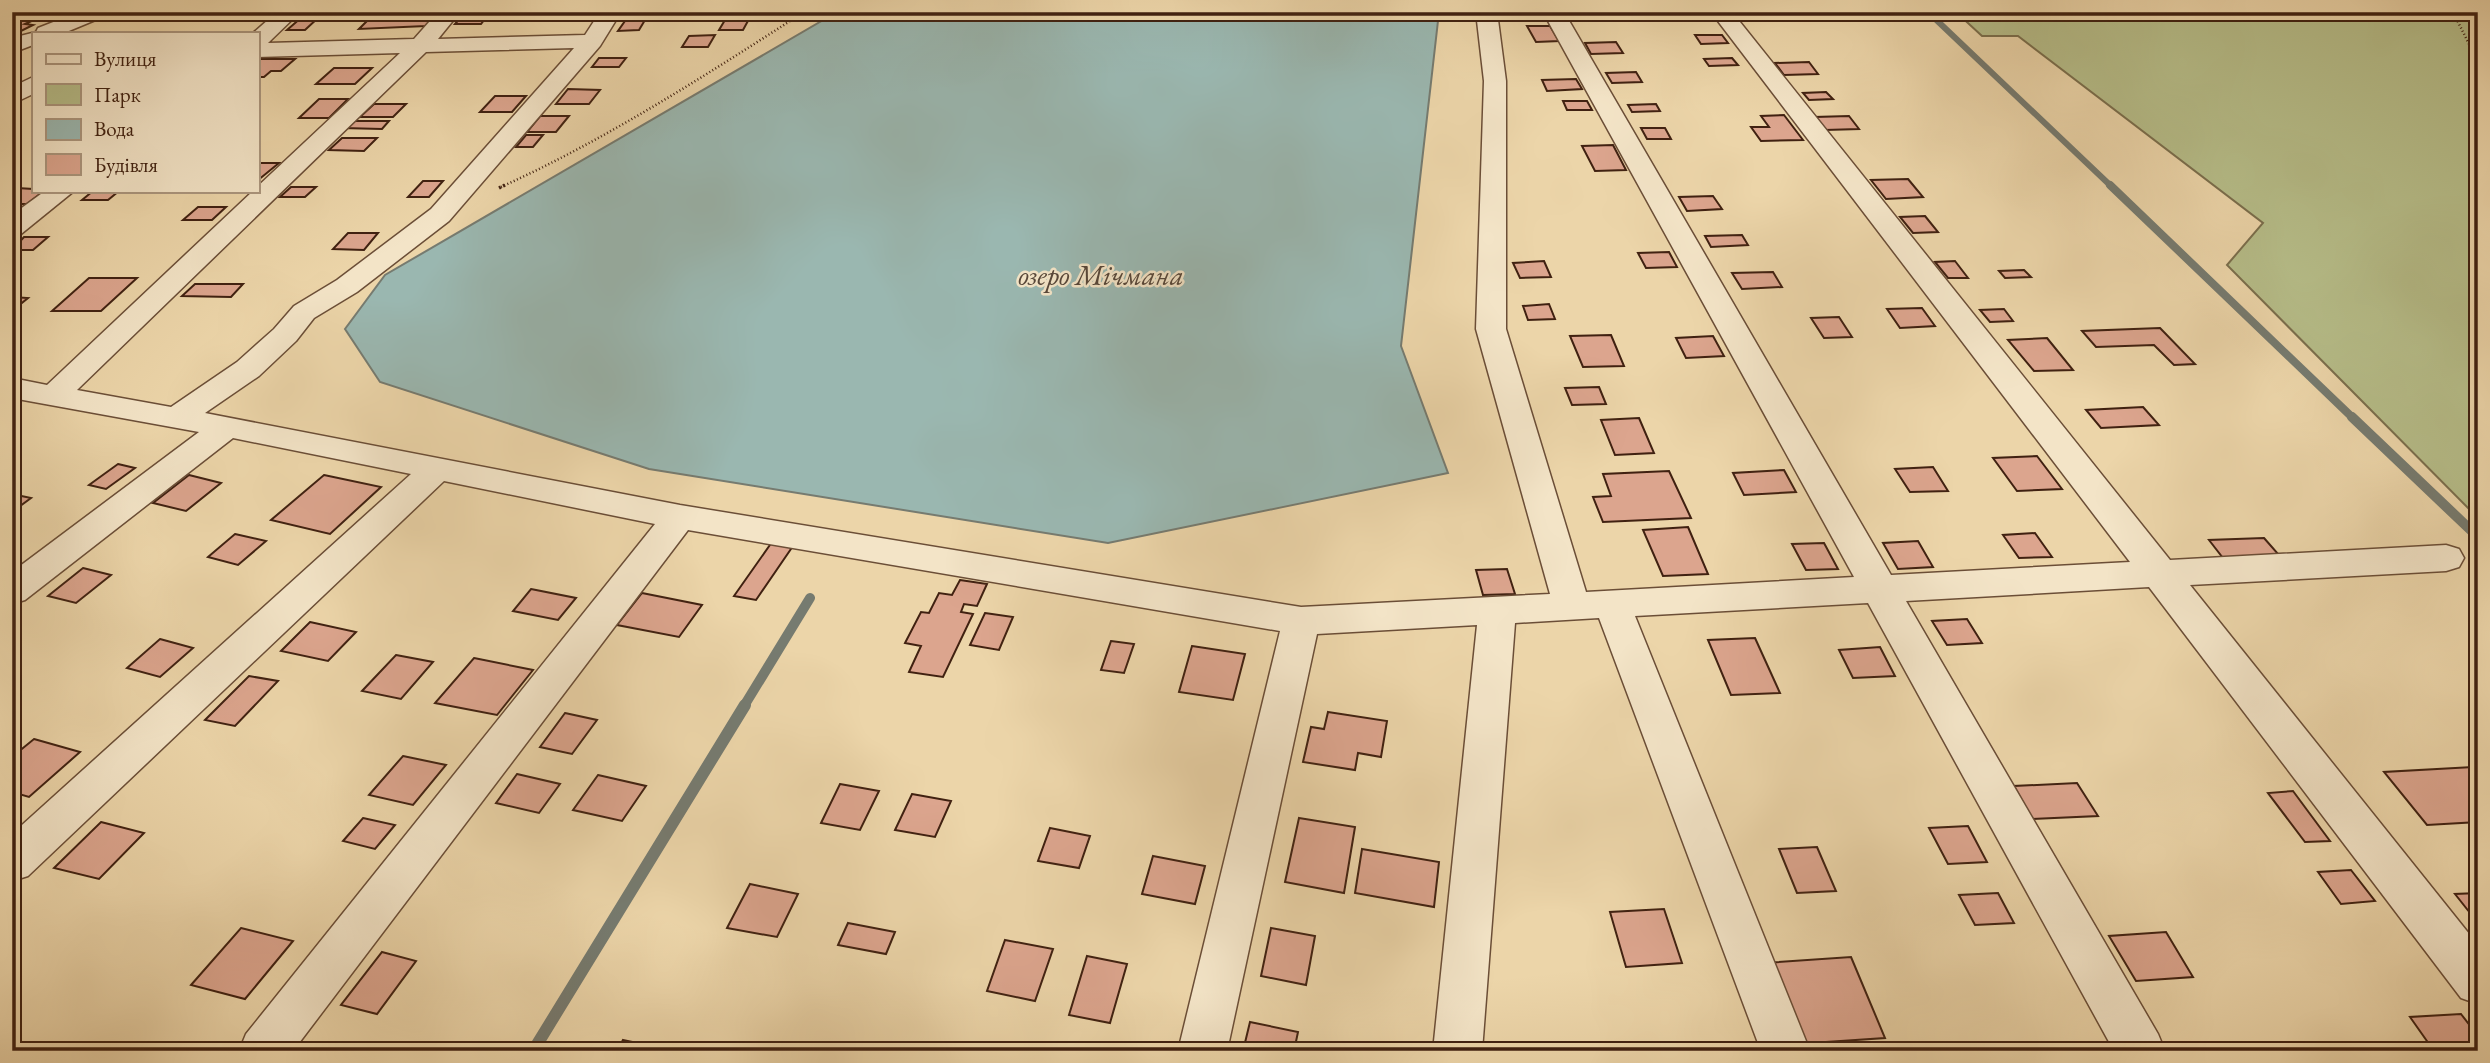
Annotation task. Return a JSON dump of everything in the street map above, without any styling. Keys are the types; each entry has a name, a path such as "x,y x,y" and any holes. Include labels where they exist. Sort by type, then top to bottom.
{"street":[{"path":"49,32 99,12"},
{"path":"259,39 290,12"},
{"path":"259,189 422,45 450,12"},
{"path":"176,418 248,369 285,335 304,312 347,286 440,215 592,41 611,12"},
{"path":"1486,12 1495,81 1491,329 1592,605 1786,1051"},
{"path":"1553,12 2141,1051"},
{"path":"1721,12 2478,982"},
{"path":"12,47 32,38"},
{"path":"259,50 592,41"},
{"path":"12,56 32,55"},
{"path":"12,97 32,85"},
{"path":"12,228 60,192"},
{"path":"27,394 256,192"},
{"path":"27,394 227,426 680,517 1301,621 2446,558"},
{"path":"12,591 227,426"},
{"path":"12,862 437,469"},
{"path":"264,1051 680,517"},
{"path":"1457,1051 1497,610"},
{"path":"1202,1051 1301,621"}],"path":[{"path":"492,192 561,160 690,85 804,12"},
{"path":"2453,12 2478,62"},
{"path":"2478,435 2470,452 2478,462"}],"green space":[{"path":"1956,12 2478,12 2478,518 2227,265 2263,223 2018,36 1982,36"}],"water":[{"name":"озеро Мічмана","path":"837,12 1439,12 1401,346 1448,473 1108,543 649,469 380,382 345,329 385,275"}],"building":[{"path":"132,12 150,12 141,19 123,19"},
{"path":"569,12 597,12 590,21 562,21"},
{"path":"1684,12 1700,12 1705,19 1690,20"},
{"path":"373,15 437,15 426,26 359,29"},
{"path":"488,15 481,24 455,24 462,16"},
{"path":"328,16 357,16 353,19 324,20"},
{"path":"18,17 34,20 25,24 33,25 21,31 12,30 12,20"},
{"path":"302,17 319,17 305,30 287,30"},
{"path":"749,19 743,30 719,30 725,20"},
{"path":"645,20 639,30 618,31 625,21"},
{"path":"1527,26 1550,26 1559,41 1536,42"},
{"path":"715,35 708,47 682,47 689,36"},
{"path":"1695,35 1722,35 1728,43 1701,44"},
{"path":"1616,42 1623,53 1591,54 1585,43"},
{"path":"599,58 626,58 619,67 592,67"},
{"path":"1732,58 1738,65 1709,66 1704,59"},
{"path":"259,59 295,59 281,71 271,71 264,77 259,77"},
{"path":"1809,62 1818,74 1784,75 1775,63"},
{"path":"334,68 372,68 355,84 316,84"},
{"path":"1636,72 1642,82 1612,83 1606,73"},
{"path":"1576,79 1582,89 1547,91 1542,80"},
{"path":"568,89 600,90 589,104 556,104"},
{"path":"1826,92 1833,99 1809,100 1803,93"},
{"path":"495,96 526,96 512,112 480,112"},
{"path":"319,99 348,99 329,118 299,118"},
{"path":"1563,101 1587,101 1592,110 1567,110"},
{"path":"374,104 406,104 393,117 360,117"},
{"path":"1656,104 1660,111 1632,112 1628,105"},
{"path":"1784,115 1803,140 1761,141 1751,127 1769,127 1761,116"},
{"path":"540,116 569,116 556,132 527,132"},
{"path":"1849,116 1859,129 1825,130 1815,117"},
{"path":"350,121 389,121 382,129 343,128"},
{"path":"1641,128 1665,128 1671,139 1647,139"},
{"path":"526,135 543,135 533,147 516,147"},
{"path":"342,138 377,138 364,151 329,150"},
{"path":"1613,145 1626,170 1595,171 1582,146"},
{"path":"259,163 279,163 259,179"},
{"path":"1908,179 1923,197 1886,199 1871,180"},
{"path":"423,181 443,181 429,197 408,197"},
{"path":"291,187 316,187 305,197 280,197"},
{"path":"17,188 43,192 27,204 12,204 12,192"},
{"path":"92,192 118,192 108,200 82,200"},
{"path":"1713,196 1722,209 1687,211 1679,197"},
{"path":"198,207 226,207 212,220 183,220"},
{"path":"1925,216 1938,232 1913,233 1900,217"},
{"path":"348,233 378,233 364,250 333,249"},
{"path":"1742,235 1748,245 1711,247 1705,236"},
{"path":"24,237 48,237 33,250 12,250"},
{"path":"1669,252 1677,267 1646,268 1638,253"},
{"path":"1544,261 1551,277 1520,278 1513,263"},
{"path":"1955,261 1968,278 1948,278 1935,262"},
{"path":"2024,270 2031,277 2005,278 1999,271"},
{"path":"1773,272 1782,287 1742,289 1732,273"},
{"path":"89,278 137,278 101,311 52,311"},
{"path":"195,284 243,284 231,297 182,296"},
{"path":"12,297 28,298 12,311"},
{"path":"1549,304 1555,319 1528,320 1523,306"},
{"path":"1922,308 1935,326 1900,328 1887,309"},
{"path":"2004,309 2013,321 1990,322 1980,310"},
{"path":"1839,317 1852,337 1824,338 1811,318"},
{"path":"2160,328 2195,364 2174,365 2154,345 2096,347 2082,331"},
{"path":"1611,335 1624,366 1583,367 1570,336"},
{"path":"1713,336 1724,356 1686,358 1676,338"},
{"path":"2047,338 2073,370 2034,371 2008,340"},
{"path":"1599,387 1606,404 1572,405 1565,388"},
{"path":"2143,407 2159,425 2101,428 2086,410"},
{"path":"1639,418 1654,453 1615,455 1601,420"},
{"path":"2037,456 2062,489 2017,491 1993,458"},
{"path":"118,464 135,468 106,489 89,485"},
{"path":"1933,467 1948,491 1910,492 1895,469"},
{"path":"1784,470 1796,492 1744,495 1733,473"},
{"path":"1669,471 1691,518 1603,522 1593,497 1611,496 1603,474"},
{"path":"189,475 221,483 186,511 153,503"},
{"path":"324,475 381,487 330,534 271,520"},
{"path":"12,494 31,498 12,512"},
{"path":"1688,527 1708,574 1663,576 1643,530"},
{"path":"2035,533 2052,557 2019,558 2003,535"},
{"path":"235,534 266,541 238,565 208,557"},
{"path":"2264,538 2279,555 2223,558 2209,540"},
{"path":"1918,541 1933,567 1898,569 1883,543"},
{"path":"772,542 793,546 756,600 734,596"},
{"path":"1824,543 1838,569 1806,570 1792,544"},
{"path":"83,568 111,575 76,603 48,596"},
{"path":"1507,569 1515,594 1483,595 1476,570"},
{"path":"960,580 987,584 977,606 964,604 961,612 973,614 943,677 909,672 921,646 905,643 921,612 929,613 939,593 952,595"},
{"path":"531,589 576,598 558,620 513,611"},
{"path":"642,593 702,605 679,637 617,625"},
{"path":"985,613 1013,617 999,650 970,645"},
{"path":"1967,619 1982,643 1947,645 1932,621"},
{"path":"310,622 356,632 328,661 281,651"},
{"path":"1755,638 1780,693 1731,695 1708,640"},
{"path":"160,639 193,648 160,677 127,668"},
{"path":"1111,641 1134,644 1124,673 1101,670"},
{"path":"1192,646 1245,654 1233,700 1179,692"},
{"path":"1880,647 1895,676 1853,678 1839,650"},
{"path":"396,655 433,662 401,699 362,691"},
{"path":"474,658 533,670 497,715 435,703"},
{"path":"249,676 278,681 235,726 205,720"},
{"path":"1328,712 1387,721 1381,757 1358,753 1355,770 1303,762 1311,727 1324,729"},
{"path":"565,713 597,720 572,754 540,747"},
{"path":"34,739 80,752 29,797 12,792 12,757"},
{"path":"403,756 446,765 413,805 369,795"},
{"path":"2473,767 2478,773 2478,822 2427,825 2384,772"},
{"path":"517,774 560,784 539,813 496,803"},
{"path":"598,775 646,786 622,821 573,810"},
{"path":"2077,783 2098,816 2032,819 2014,786"},
{"path":"840,784 879,791 860,830 821,823"},
{"path":"2293,791 2330,841 2305,842 2268,793"},
{"path":"912,794 951,801 935,837 895,830"},
{"path":"363,818 395,825 375,849 343,841"},
{"path":"1299,818 1355,827 1344,893 1285,882"},
{"path":"101,822 144,833 99,879 54,868"},
{"path":"1968,826 1987,862 1948,864 1929,828"},
{"path":"1050,828 1090,836 1079,868 1038,861"},
{"path":"1817,847 1836,891 1797,893 1779,849"},
{"path":"1362,849 1439,862 1434,907 1355,893"},
{"path":"1153,856 1205,866 1195,904 1142,894"},
{"path":"2351,870 2375,901 2341,904 2318,872"},
{"path":"750,884 798,894 777,937 727,928"},
{"path":"1998,893 2014,923 1975,925 1959,895"},
{"path":"2478,893 2478,923 2455,894"},
{"path":"1664,909 1682,963 1626,967 1610,912"},
{"path":"848,923 895,932 886,954 838,945"},
{"path":"241,928 293,941 245,999 191,985"},
{"path":"1271,928 1315,936 1306,985 1261,976"},
{"path":"2166,932 2193,977 2136,981 2109,936"},
{"path":"1005,940 1053,949 1035,1001 987,991"},
{"path":"382,952 416,961 377,1014 341,1005"},
{"path":"1087,956 1127,964 1110,1023 1069,1015"},
{"path":"1851,957 1885,1038 1796,1044 1765,963"},
{"path":"2461,1014 2478,1036 2478,1051 2434,1051 2410,1017"},
{"path":"1250,1022 1298,1032 1294,1051 1243,1051"},
{"path":"623,1040 675,1051 617,1051"}],"waterway":[{"path":"1928,12 2112,187"},
{"path":"2110,185 2354,419"},
{"path":"2352,417 2478,537"},
{"path":"744,706 810,598"},
{"path":"533,1051 745,705"}]}
